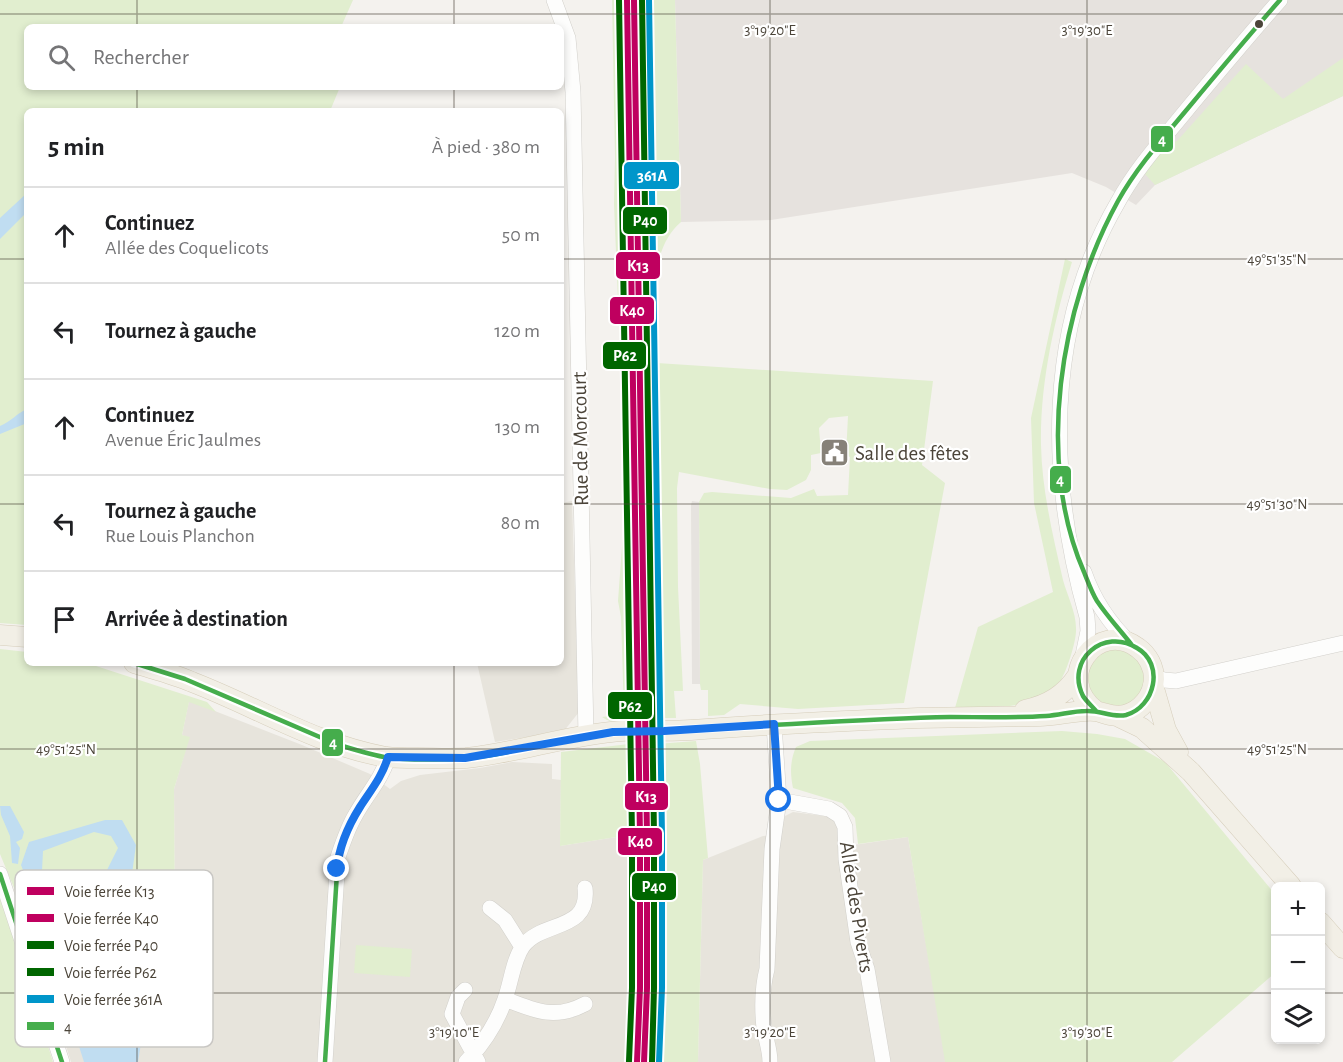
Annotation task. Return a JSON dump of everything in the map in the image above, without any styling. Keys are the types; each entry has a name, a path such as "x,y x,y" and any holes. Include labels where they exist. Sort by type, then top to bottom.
{"main road":[{"path":"0,635 24,637"},
{"path":"992,715 1038,707 1057,698 1067,690 1087,653 1100,644 1115,640 1131,644 1145,654 1153,669 1151,693 1141,707 1126,715 1109,716 1096,711 1082,696 1080,667"},
{"path":"143,666 190,681 311,735 388,757 465,758 586,736 631,732 992,715 1042,716 1096,711"},
{"path":"1153,681 1166,730 1191,772"},
{"path":"1118,716 1142,728 1191,772 1287,882"},
{"path":"1325,928 1343,948"}],"street":[{"name":"Rue de Morcourt","path":"554,0 563,24"},
{"path":"1080,667 1088,631 1087,617 1066,522 1059,447 1059,411 1069,334 1086,269 1118,202 1142,165 1280,0"},
{"name":"Rue de Morcourt","path":"564,27 568,38 573,92 586,736"},
{"path":"1066,522 1093,596 1108,620 1131,644"},
{"path":"1153,681 1176,681 1343,643"},
{"path":"770,1062 764,1025 763,987 768,960 772,849 779,800 774,724"},
{"path":"325,1062 338,857 355,815 382,775 388,757"},
{"name":"Allée des Piverts","path":"779,800 836,812 844,821 846,859 858,942 867,969 883,1062"},
{"path":"0,873 15,919"},
{"path":"473,1059 490,1032 505,999 522,947 543,931 576,917 585,907 585,888"},
{"path":"490,908 505,920 522,947"},
{"path":"465,990 458,997 452,1014 473,1059"},
{"path":"505,999 550,1013 565,1013 585,1004"},
{"path":"57,1047 62,1062"}],"shaded area":[{"path":"675,0 1343,0 1343,96 1155,185 1136,205 1106,187 1072,173 771,220 681,222"},
{"path":"572,501 579,712 564,731 495,742 478,666 564,666 564,502"},
{"path":"692,501 699,502 700,684 692,684"},
{"path":"189,701 370,774 390,789 401,781 420,775 512,762 552,764 552,779 561,780 560,846 629,835 632,995 626,1062 71,1062 66,1047 213,1047 213,870 175,870 174,789 189,738 182,735"},
{"path":"793,812 833,817 839,824 840,847 908,837 946,1062 698,1062 703,860 763,836 779,835 785,816"}],"green space":[{"path":"0,0 353,0 342,24 24,24 24,90 339,90 331,108 24,108 24,625 0,623"},
{"path":"612,0 628,0 643,718 622,722 612,722 602,717 624,714 621,617 618,601 626,493 614,204"},
{"path":"647,0 675,0 681,222 669,235 657,269 654,307 657,363 933,381 922,465 945,483 904,703 798,709 740,704 724,715 708,716 708,690 701,690 699,502 704,493 712,492 791,498 814,489 817,496 848,495 850,457 846,455 848,416 829,418 819,428 821,453 811,455 811,470 806,480 787,490 770,489 679,472 677,488 678,587 683,691 674,691 676,718 656,718"},
{"path":"1343,58 1343,96 1155,185 1145,174 1168,142 1177,141 1246,64 1283,99"},
{"path":"1065,259 1072,262 1049,352 1041,422 1041,445 1043,479 1052,530 1063,580 1076,622 1073,647 1061,680 1041,698 1013,706 955,708 978,627 1053,592 1034,503 1031,418"},
{"path":"1129,648 1146,671 1140,695 1131,703 1107,708 1083,685 1094,652"},
{"path":"0,649 24,652 24,666 96,666 207,702 216,712 189,702 182,735 190,737 174,789 175,870 15,870 15,890 0,854"},
{"path":"1062,731 1125,739 1165,762 1271,889 1271,976 1172,1062 945,1062 908,837 858,844 855,818 842,803 793,788 791,767 794,752 796,747 810,741"},
{"path":"696,741 708,858 703,860 698,1062 658,1062 656,744"},
{"path":"642,744 643,965 639,1062 626,1062 632,995 629,835 560,846 561,752"},
{"path":"0,893 15,939 15,1047 48,1047 53,1062 0,1062"},
{"path":"356,945 412,949 410,977 354,973"}],"water":[{"path":"24,196 24,215 0,239 0,218"},
{"path":"24,411 24,424 0,434 0,426"},
{"path":"0,806 10,806 24,832 22,839 16,842 20,848 18,864 12,863 10,836 1,815"},
{"path":"105,820 122,820 136,845 133,870 107,870 118,848 111,836 94,832 43,851 42,870 23,870 21,865 29,842"},
{"path":"79,1047 140,1047 138,1062 84,1062"}],"rail line":[{"name":"P62","path":"619,0 632,836 632,988 629,1061"},
{"name":"K40","path":"627,0 640,836 640,988 637,1062"},
{"name":"K13","path":"634,0 647,836 647,988 644,1062"},
{"name":"P40","path":"642,0 654,836 652,1062"},
{"name":"361A","path":"649,0 662,836 662,988 659,1062"}],"transit line":[{"name":"4","path":"1131,644 1095,598 1069,528 1060,482 1058,433 1061,384 1069,335 1081,288 1098,242 1125,188 1142,164 1280,0"},
{"name":"4","path":"144,666 185,679 336,744 378,756 407,759 485,756 578,737 615,732 911,718 1034,717 1086,711 1116,716 1126,715 1144,703 1150,695 1153,684 1151,664 1146,655 1137,648 1124,643 1101,644 1083,659 1079,670 1079,683 1083,696 1096,711"},
{"name":"4","path":"325,1062 338,857 351,824 378,779 388,757"},
{"name":"4","path":"0,874 15,919"},
{"name":"4","path":"57,1047 62,1062"}],"place":[{"name":"Salle des fêtes","path":"834,453"}],"route":[{"path":"337,869 338,857 346,834 355,815 382,775 388,757 465,758 613,732 691,730 774,724 779,800"}]}
